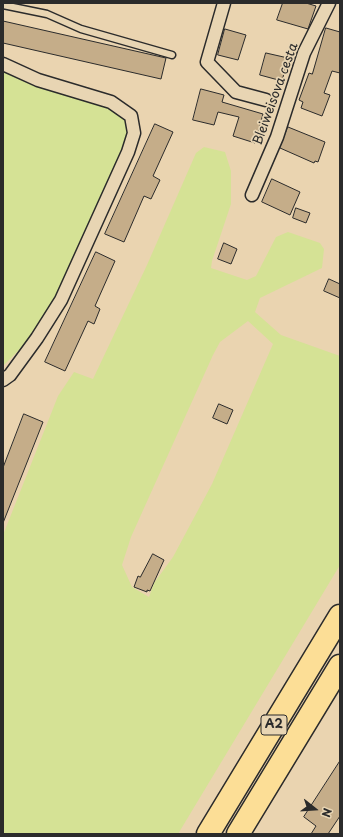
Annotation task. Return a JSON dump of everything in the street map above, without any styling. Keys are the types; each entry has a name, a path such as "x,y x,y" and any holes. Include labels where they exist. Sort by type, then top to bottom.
{"highway":[{"name":"A2","path":"208,834 340,616"},
{"name":"A2","path":"238,834 340,666"}],"street":[{"name":"Bleiweisova cesta","path":"224,3 208,62 236,92 266,100"},
{"name":"Bleiweisova cesta","path":"252,195 277,137 304,53 329,3"},
{"path":"3,64 38,80 111,102 131,116 134,133 128,152 61,300 38,338 10,375 3,380"}],"lane":[{"path":"3,5 47,14 81,29 172,55"}],"green space":[{"path":"3,67 110,106 129,119 130,131 55,299 29,340 3,366"},
{"path":"204,147 225,152 231,171 231,204 211,268 247,280 256,276 276,237 288,232 320,243 324,249 322,268 260,298 255,312 281,335 340,356 340,565 178,834 3,834 3,535 58,396 74,372 93,379 147,265 196,153","holes":["248,321 273,344 212,484 173,557 154,583 149,597 132,587 122,565 131,537 213,355 220,342"]}],"building":[{"path":"283,3 306,3 316,6 308,29 277,20"},
{"path":"3,21 166,58 161,79 3,43"},
{"path":"326,28 340,32 340,73 332,71 324,93 330,95 322,116 301,108 303,102 299,100 309,73 312,74"},
{"path":"225,29 246,35 238,60 218,55"},
{"path":"266,53 288,58 282,81 260,75"},
{"path":"201,89 224,95 222,102 263,114 255,143 233,136 239,117 218,112 214,125 193,120"},
{"path":"155,124 173,132 153,176 160,180 151,199 144,196 124,242 105,234"},
{"path":"288,127 325,142 318,162 315,161 314,163 280,148"},
{"path":"272,179 300,192 290,215 262,202"},
{"path":"296,208 310,213 306,223 293,218"},
{"path":"224,243 237,249 231,264 218,259"},
{"path":"96,252 115,261 95,306 100,309 94,324 88,321 65,371 45,362"},
{"path":"329,279 340,284 340,298 324,291"},
{"path":"219,404 233,410 227,424 213,418"},
{"path":"24,414 43,422 3,523 3,468"},
{"path":"153,554 164,560 150,591 147,590 147,592 134,587 138,576 140,577"},
{"path":"340,761 340,816 328,834 311,834 316,826 304,817"}]}
